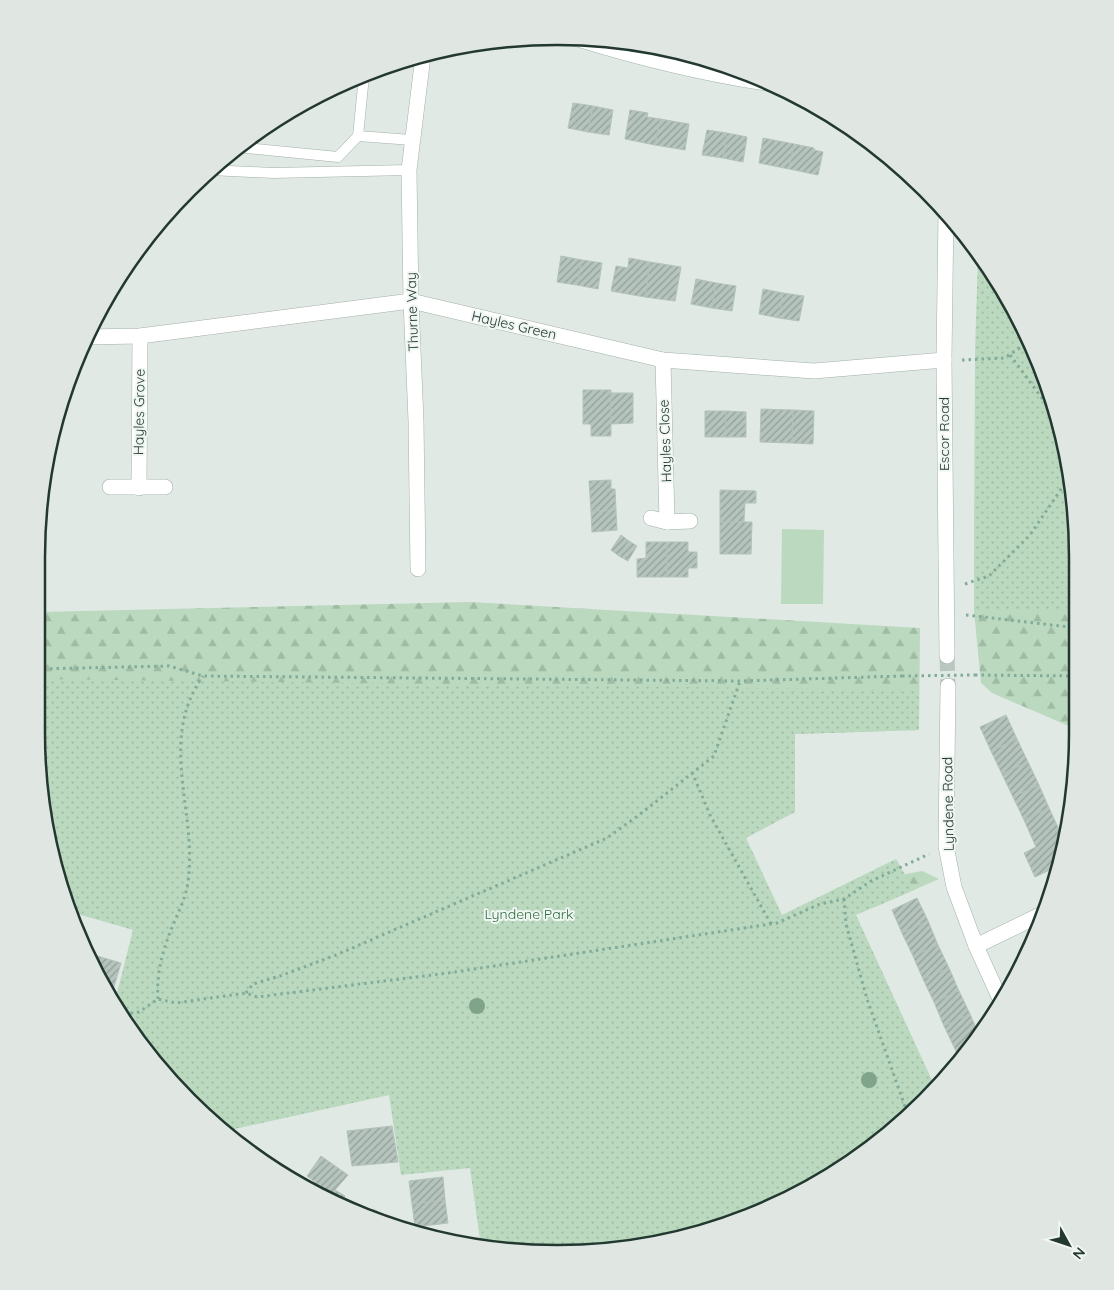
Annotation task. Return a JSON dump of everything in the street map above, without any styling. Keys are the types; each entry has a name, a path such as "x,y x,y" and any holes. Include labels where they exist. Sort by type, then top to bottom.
{"street":[{"path":"606,47 629,55 735,77"},
{"name":"Thurne Way","path":"418,569 409,170 422,63"},
{"name":"Escor Road","path":"946,224 944,360 945,611 947,656"},
{"name":"Hayles Green","path":"95,337 140,336 411,301 663,360 814,371 944,360"},
{"name":"Hayles Grove","path":"139,488 140,336"},
{"name":"Hayles Close","path":"663,360 667,522"},
{"path":"110,487 165,487"},
{"path":"651,518 667,522 690,521"},
{"name":"Lyndene Road","path":"948,686 946,846 954,887 976,946 997,993"},
{"path":"976,946 1034,918"}],"lane":[{"path":"249,148 338,156 358,136 363,83"},
{"path":"358,136 412,140"},
{"path":"221,171 273,173 409,170"}],"path":[{"path":"944,360 1004,358 1023,346"},
{"path":"1010,355 1045,403"},
{"path":"945,591 989,576 1030,535 1064,485"},
{"path":"945,611 984,618 1069,627"},
{"path":"45,669 169,666 203,676 740,681 975,674 1069,676"},
{"path":"158,999 156,985 159,966 188,883 191,855 180,754 182,728 189,703 195,688 203,676"},
{"path":"246,993 252,984 280,976 336,955 607,838 714,756 740,681"},
{"path":"692,772 710,815 771,924"},
{"path":"129,1013 139,1012 158,999 176,1003 246,993 257,996 448,973 771,924 784,921 820,904 844,898 871,881 946,846"},
{"path":"844,898 846,924 867,999 906,1108"}],"green space":[{"path":"978,266 1016,331 1042,392 1052,424 1065,490 1068,524 1069,611 974,611 975,351"},
{"path":"979,267 1000,301 1030,361 1052,424 1059,457 1065,490 1068,524 1069,726 992,693 981,683 974,611 975,421 989,421"},
{"path":"782,529 824,530 823,604 781,604"},
{"path":"470,602 920,628 919,730 795,734 795,812 77,911 62,866 49,800 45,733 45,612"},
{"name":"Lyndene Park","path":"45,679 919,690 919,730 795,734 795,812 746,838 782,915 896,859 914,890 856,915 932,1081 895,1118 869,1139 813,1176 753,1206 690,1228 624,1241 590,1244 524,1244 480,1239 470,1168 401,1175 389,1095 233,1129 219,1118 172,1071 131,1017 117,994 133,930 78,914 72,898 62,866 49,800 46,766"},
{"path":"922,871 939,879 875,907 875,888 906,874"}],"building":[{"path":"573,103 593,106 588,132 568,128"},
{"path":"593,106 613,110 609,135 588,132"},
{"path":"630,110 648,113 647,117 660,119 655,145 625,139"},
{"path":"660,119 689,124 685,150 655,145"},
{"path":"707,130 727,133 723,158 702,155"},
{"path":"727,133 747,137 743,162 723,158"},
{"path":"763,138 794,144 789,169 759,163"},
{"path":"794,144 823,152 818,175 789,169"},
{"path":"561,256 582,260 577,285 557,282"},
{"path":"629,258 650,262 645,297 611,291 616,266 628,268"},
{"path":"582,260 602,263 598,289 577,285"},
{"path":"650,262 681,267 675,301 645,297"},
{"path":"696,279 716,283 712,308 691,304"},
{"path":"716,283 736,286 732,311 712,308"},
{"path":"763,289 783,293 779,318 759,314"},
{"path":"783,293 804,296 799,321 779,318"},
{"path":"583,390 611,390 611,436 591,436 591,424 583,424"},
{"path":"611,393 633,393 633,423 611,424"},
{"path":"761,409 793,410 792,443 760,442"},
{"path":"793,410 814,411 813,444 792,443"},
{"path":"705,411 726,411 725,437 705,437"},
{"path":"726,411 746,412 746,437 725,437"},
{"path":"611,480 611,489 615,489 616,510 591,511 589,481"},
{"path":"720,490 756,491 756,503 745,503 744,522 720,522"},
{"path":"616,510 617,530 592,532 591,511"},
{"path":"720,522 752,522 751,554 720,554"},
{"path":"621,535 629,541 619,556 611,550"},
{"path":"629,541 637,546 628,561 619,556"},
{"path":"646,542 667,542 667,577 637,577 637,559 646,558"},
{"path":"667,542 688,542 688,552 697,552 697,568 688,568 688,577 667,577"},
{"path":"1006,715 1017,739 991,751 980,727"},
{"path":"1017,739 1028,762 1002,774 991,751"},
{"path":"1028,762 1039,785 1013,797 1002,774"},
{"path":"1039,785 1049,808 1024,820 1013,797"},
{"path":"1049,808 1059,831 1051,869 1035,877 1024,853 1036,847 1024,820"},
{"path":"917,898 928,921 902,933 892,910"},
{"path":"928,921 938,945 913,956 902,933"},
{"path":"938,945 949,968 923,979 913,956"},
{"path":"97,956 121,963 114,988 98,959"},
{"path":"949,968 959,991 934,1002 923,979"},
{"path":"959,991 970,1014 944,1026 934,1002"},
{"path":"970,1014 976,1027 963,1045 955,1049 944,1026"},
{"path":"963,1045 957,1053 955,1049"},
{"path":"392,1126 398,1162 352,1166 347,1131"},
{"path":"321,1156 348,1175 335,1190 345,1196 344,1198 331,1192 314,1183 307,1176"},
{"path":"443,1177 445,1200 412,1204 409,1181"},
{"path":"445,1200 448,1223 419,1226 415,1225 412,1204"}],"tunnel":[{"path":"947,656 948,686"}]}
